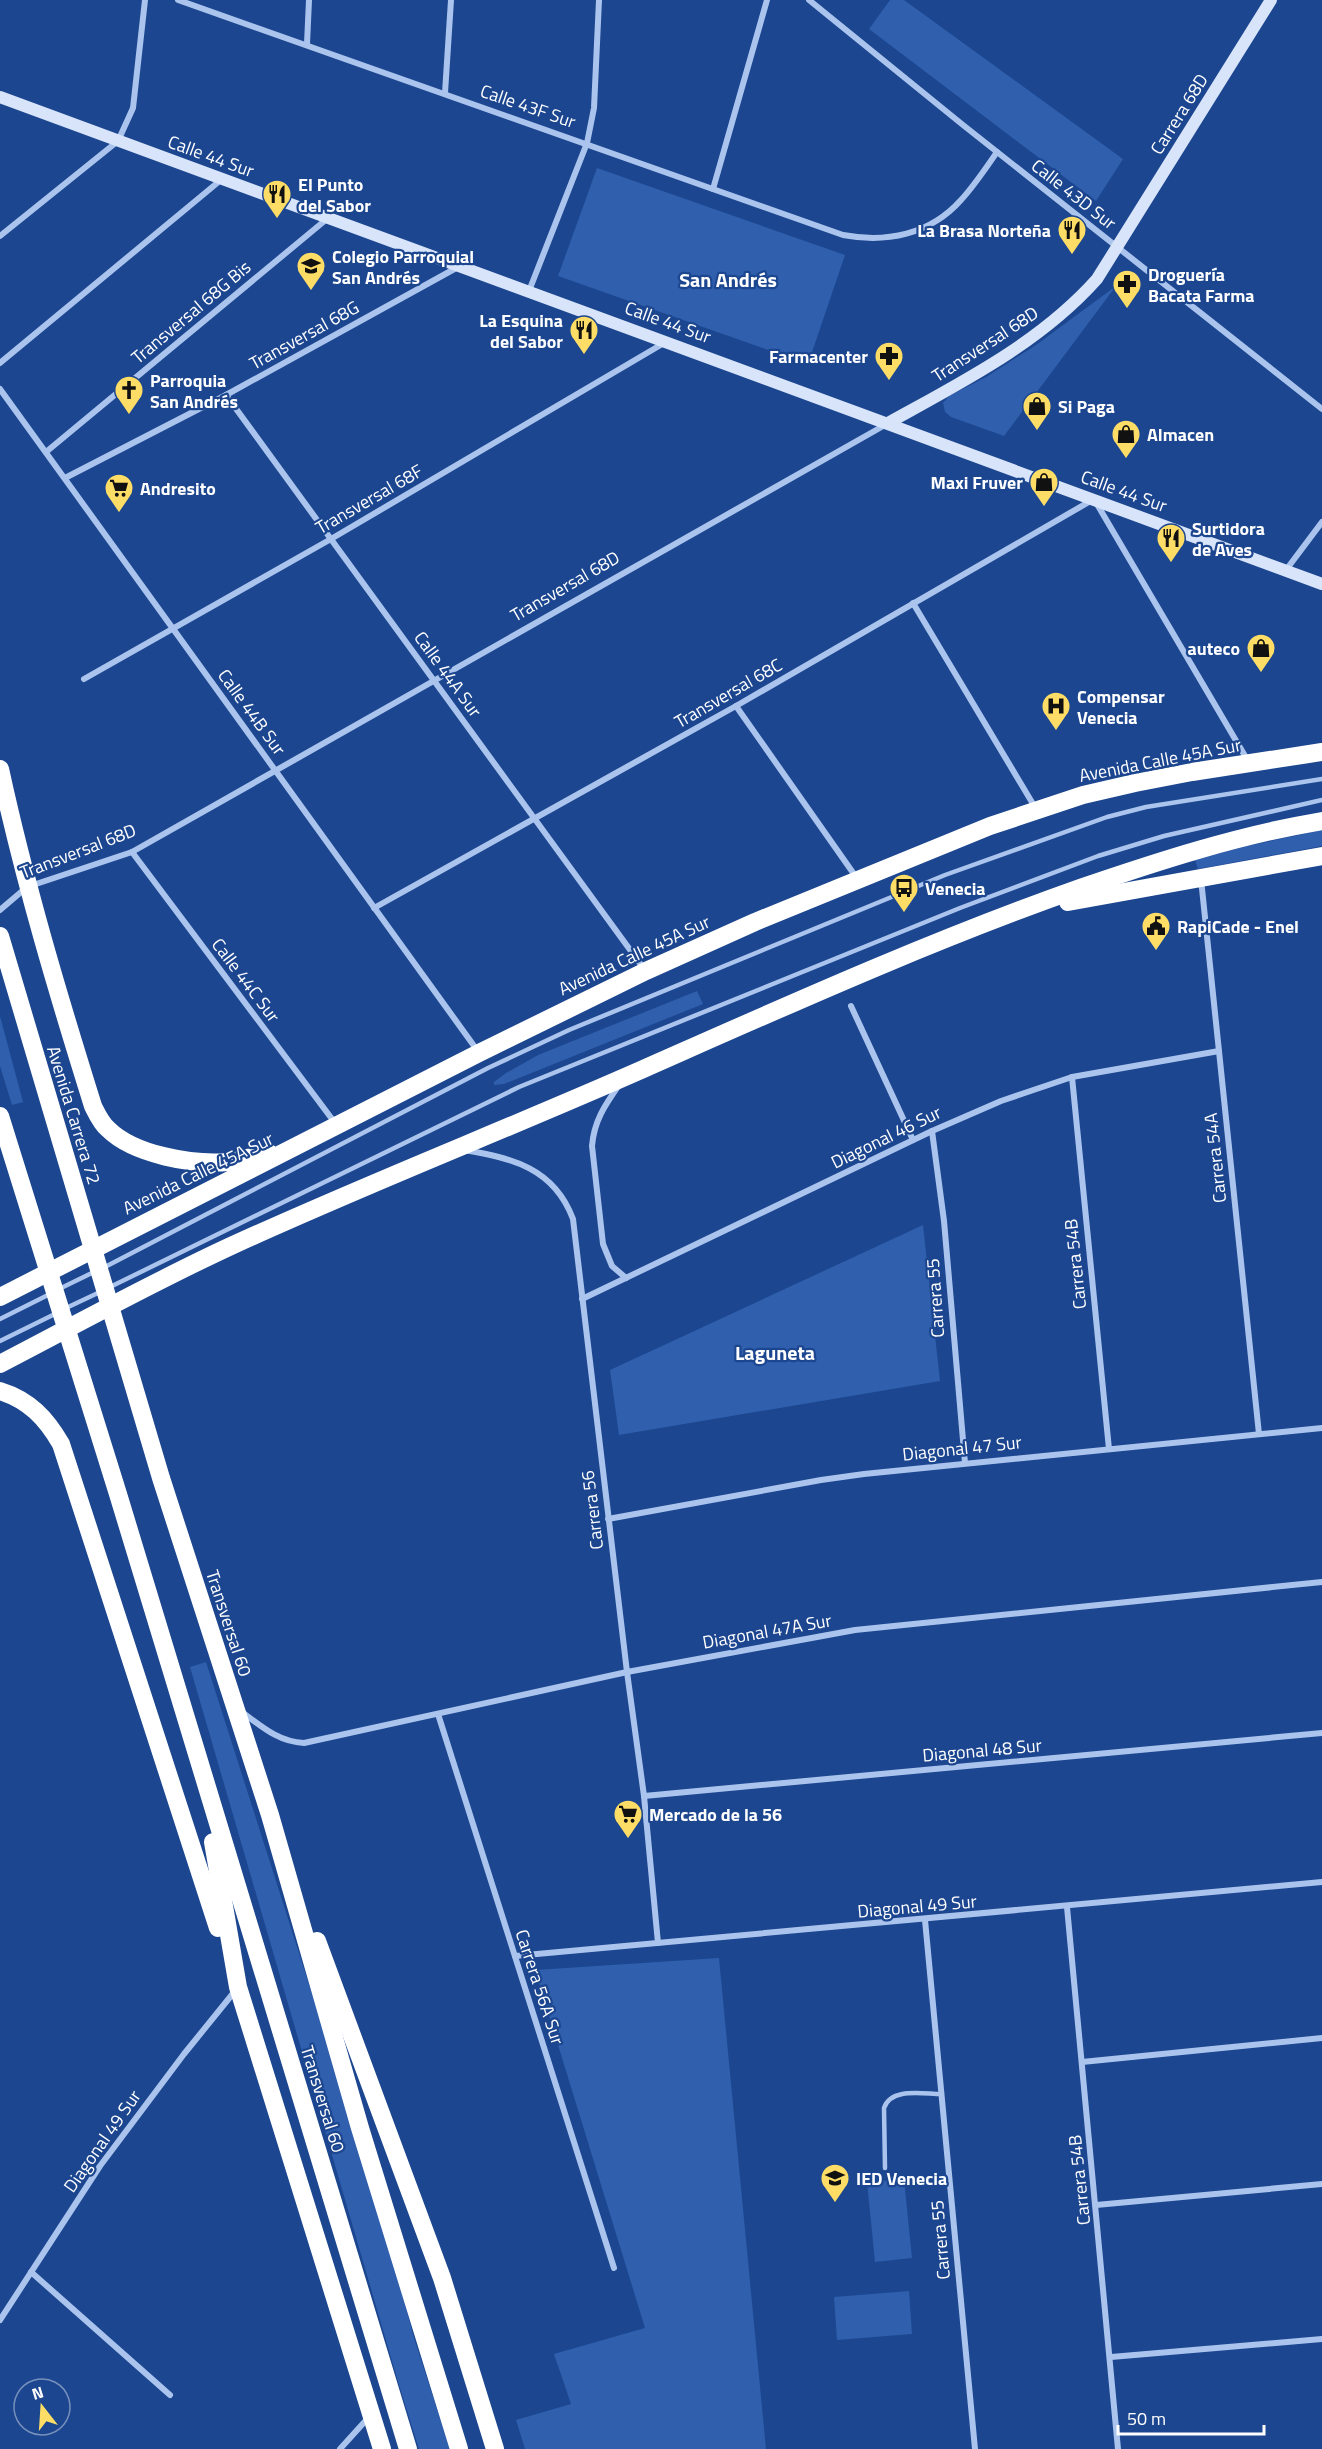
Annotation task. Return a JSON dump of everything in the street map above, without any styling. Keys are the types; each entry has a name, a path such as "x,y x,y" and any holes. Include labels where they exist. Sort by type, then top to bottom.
{"highway":[{"name":"Avenida Calle 45A Sur","path":"0,1297 479,1053 646,971 755,922 990,826 1037,810 1135,783 1322,752"},
{"path":"0,769 49,968 93,1106 108,1130 139,1148 163,1156 202,1162 229,1162 297,1147"},
{"path":"0,1364 228,1248 375,1182 624,1077 900,956 1013,912 1164,860 1263,833 1322,821"},
{"path":"1013,912 1322,856"},
{"name":"Avenida Carrera 72","path":"1,941 161,1478"},
{"name":"Transversal 60","path":"0,1116 118,1494 408,2449"},
{"path":"0,1391 20,1399 36,1410 49,1423 61,1444 238,1987"},
{"name":"Transversal 60","path":"161,1478 270,1815 442,2278 495,2449"},
{"name":"Transversal 60","path":"199,1761 238,1987 382,2449"},
{"name":"Transversal 60","path":"270,1815 363,2139 459,2449"},
{"path":"306,2206 317,2152"}],"street":[{"path":"0,236 118,141 133,108 145,0"},
{"name":"Calle 43F Sur","path":"178,0 843,235 868,240 900,236 931,225 960,202 997,153"},
{"path":"307,44 309,0"},
{"path":"445,93 451,0"},
{"path":"529,291 587,143 594,108 599,0"},
{"path":"713,189 767,0"},
{"name":"Calle 43D Sur","path":"809,0 997,153 1322,409"},
{"name":"Carrera 68D","path":"1117,247 1271,0"},
{"name":"Calle 44 Sur","path":"0,97 1322,584"},
{"path":"0,363 223,179"},
{"name":"Transversal 68G Bis","path":"46,452 328,217"},
{"name":"Transversal 68D","path":"0,910 27,886 132,852 990,366 1057,319 1097,279 1117,247"},
{"name":"Transversal 68G","path":"64,478 226,395 461,266"},
{"name":"Transversal 68F","path":"84,679 331,539 668,342"},
{"name":"Calle 44B Sur","path":"0,389 479,1053"},
{"name":"Calle 44A Sur","path":"226,395 646,971"},
{"path":"1094,499 1250,764"},
{"name":"Transversal 68C","path":"374,908 736,706 1094,499"},
{"path":"1286,570 1322,522"},
{"path":"913,603 1037,810"},
{"path":"736,706 858,880"},
{"name":"Calle 44C Sur","path":"132,852 337,1126"},
{"name":"Carrera 54A","path":"1201,878 1259,1434"},
{"path":"851,1006 913,1140"},
{"name":"Diagonal 46 Sur","path":"582,1299 932,1131 1000,1101 1072,1077 1219,1051"},
{"path":"624,1077 599,1115 592,1146 606,1256 612,1266 626,1278"},
{"name":"Carrera 54B","path":"1072,1077 1109,1449"},
{"name":"Carrera 55","path":"932,1131 944,1221 965,1463"},
{"name":"Carrera 56","path":"455,1149 502,1156 537,1172 561,1194 573,1219 608,1519 644,1796 658,1943"},
{"name":"Diagonal 47 Sur","path":"608,1519 821,1480 965,1463 1322,1428"},
{"name":"Diagonal 47A Sur","path":"234,1707 269,1732 292,1743 317,1741 627,1672 855,1630 1322,1582"},
{"name":"Carrera 56A Sur","path":"438,1714 614,2268"},
{"name":"Diagonal 48 Sur","path":"644,1796 1322,1733"},
{"name":"Diagonal 49 Sur","path":"514,1956 1322,1882"},
{"name":"Carrera 54B","path":"1067,1907 1119,2449"},
{"name":"Carrera 55","path":"925,1920 975,2449"},
{"name":"Diagonal 49 Sur","path":"0,2320 100,2166 184,2054 238,1987"},
{"path":"1082,2062 1322,2038"},
{"path":"1096,2205 1322,2184"},
{"path":"31,2272 170,2395"},
{"path":"1111,2357 1322,2339"},
{"path":"340,2449 371,2415"}],"lane":[{"path":"0,1318 158,1241 508,1058 569,1030 945,875 1117,814 1183,800 1322,779"},
{"path":"0,1341 257,1213 519,1087 960,908 1065,868 1164,836 1322,800"},
{"path":"885,2168 884,2108 887,2100 893,2095 941,2094"}],"shaded area":[{"path":"890,0 904,0 1123,159 1096,201 869,29"},
{"path":"597,168 845,255 808,364 558,276"},
{"path":"1116,286 1004,436 951,417 945,412 943,403 949,396 986,377 1036,345"},
{"path":"1322,830 1322,846 1198,869 1195,860 1247,846"},
{"path":"697,991 703,1004 504,1084 494,1085 494,1082 506,1073 538,1055"},
{"path":"0,1016 23,1102 12,1105 0,1066"},
{"path":"923,1225 940,1381 619,1435 610,1370"},
{"path":"206,1662 376,2194 414,2338 450,2449 419,2449 399,2385 190,1667"},
{"path":"719,1958 766,2449 525,2449 516,2420 571,2404 554,2354 645,2328 535,1970"},
{"path":"904,2179 912,2258 875,2262 867,2182"},
{"path":"909,2291 912,2334 837,2340 834,2297"}],"place":[{"name":"El Punto del Sabor","path":"277,220"},
{"name":"La Brasa Norteña","path":"1072,256"},
{"name":"Colegio Parroquial San Andrés","path":"311,292"},
{"name":"Droguería Bacata Farma","path":"1127,310"},
{"name":"La Esquina del Sabor","path":"584,356"},
{"name":"Farmacenter","path":"889,382"},
{"name":"Parroquia San Andrés","path":"129,416"},
{"name":"Si Paga","path":"1037,432"},
{"name":"Almacen","path":"1126,460"},
{"name":"Maxi Fruver","path":"1044,508"},
{"name":"Andresito","path":"119,514"},
{"name":"Surtidora de Aves","path":"1171,564"},
{"name":"auteco","path":"1261,674"},
{"name":"Compensar Venecia","path":"1056,732"},
{"name":"Venecia","path":"904,914"},
{"name":"RapiCade - Enel","path":"1156,952"},
{"name":"Mercado de la 56","path":"628,1840"},
{"name":"IED Venecia","path":"835,2204"}],"district":[{"name":"San Andrés","path":"728,279"},
{"name":"Laguneta","path":"775,1352"}]}
